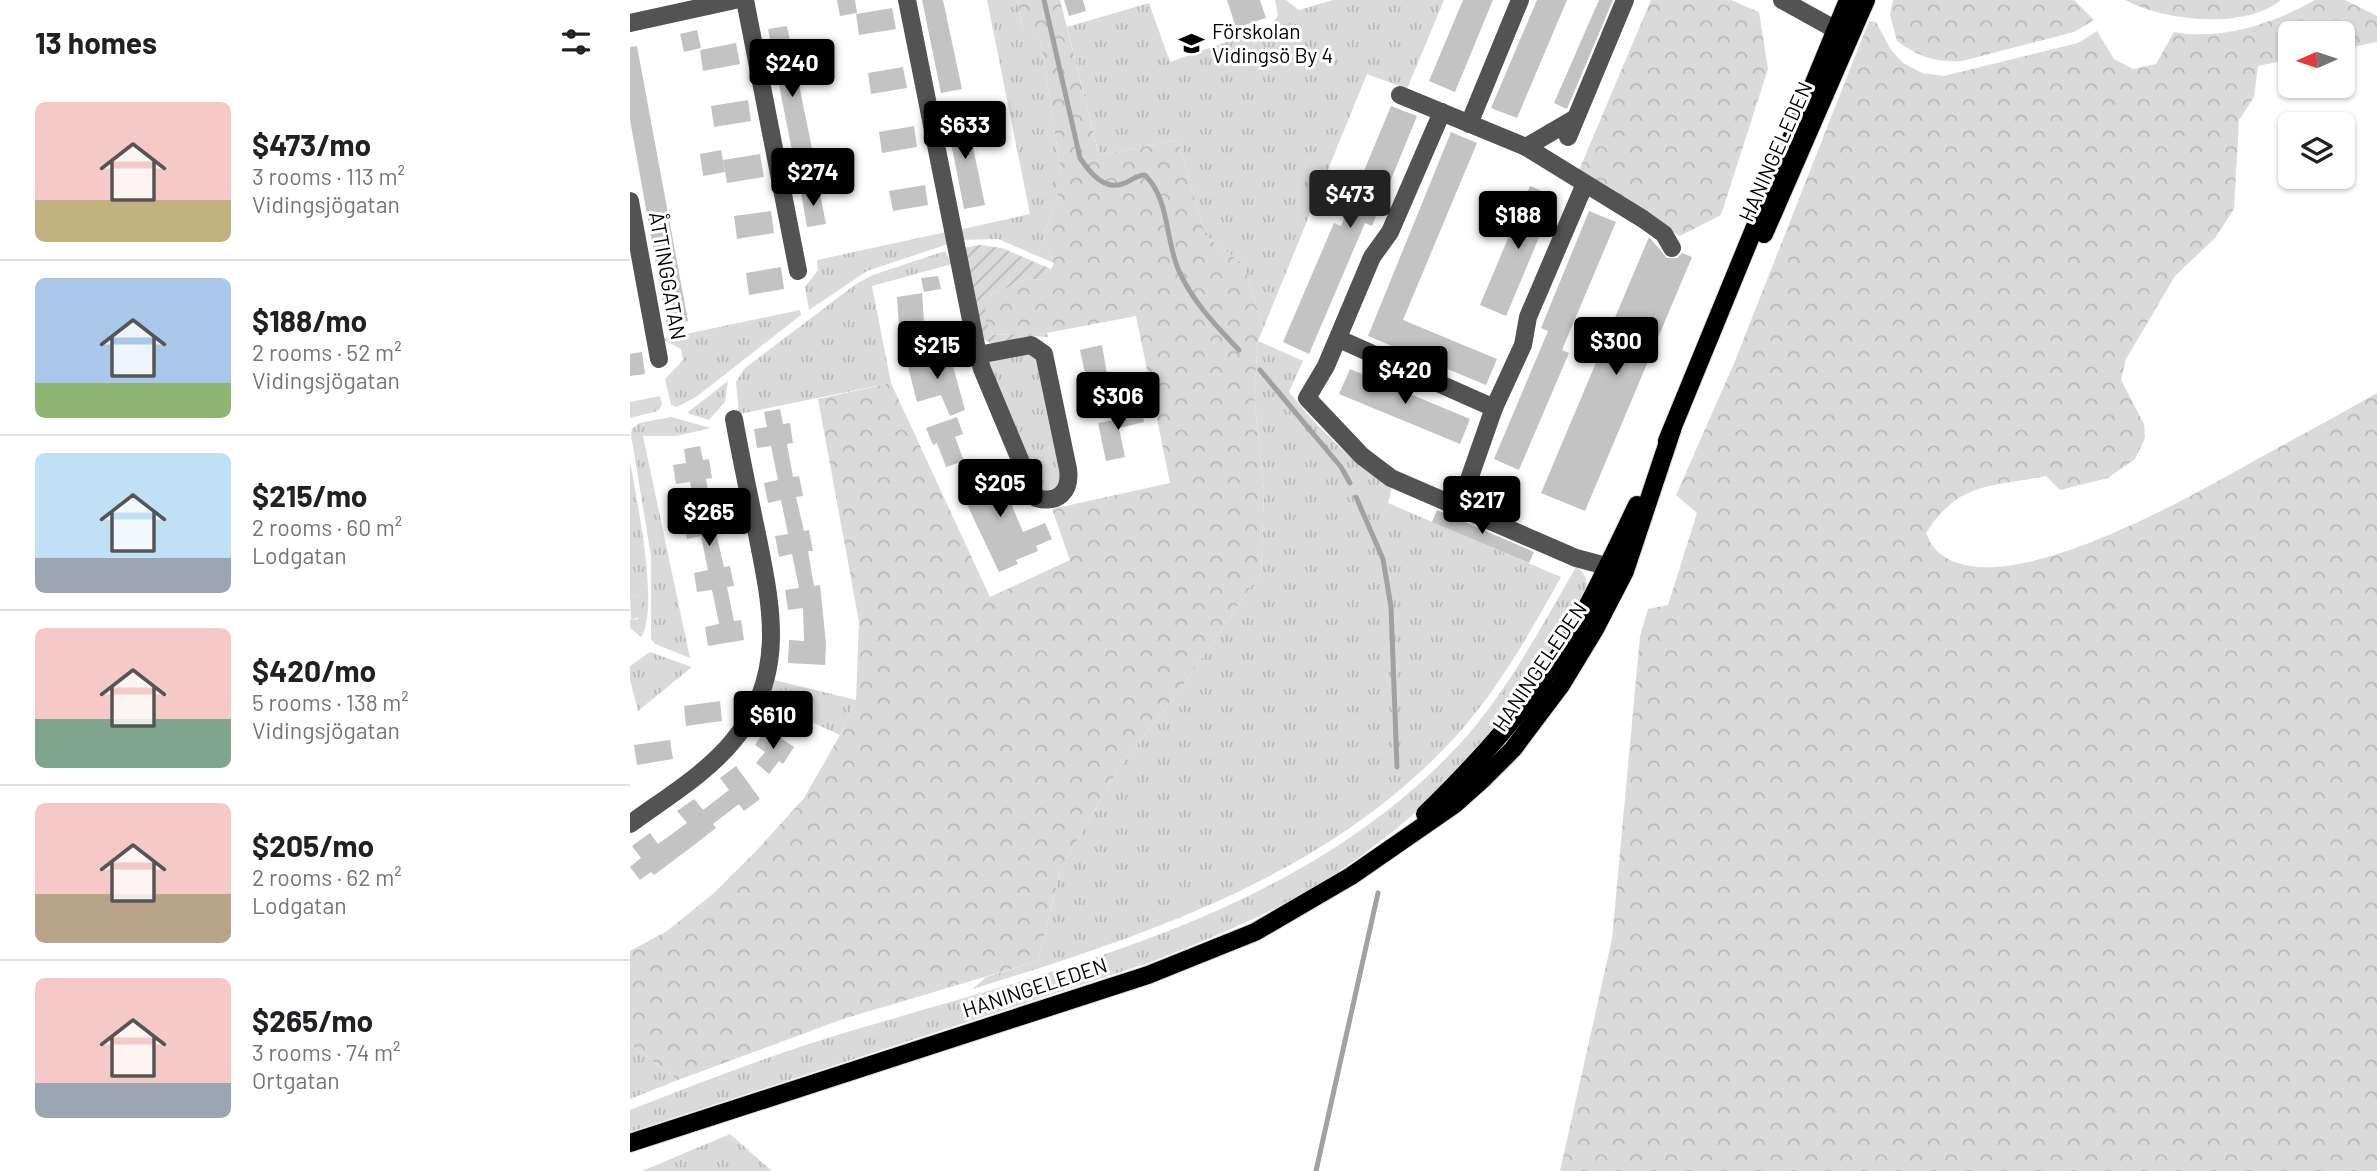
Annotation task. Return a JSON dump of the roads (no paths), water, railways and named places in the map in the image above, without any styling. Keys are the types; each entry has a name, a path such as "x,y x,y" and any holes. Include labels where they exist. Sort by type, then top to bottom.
{"main road":[{"name":"HANINGELEDEN","path":"1843,35 1848,0"},
{"name":"HANINGELEDEN","path":"630,1143 1094,993 1196,957 1255,932 1315,900 1396,844 1461,779 1533,695 1582,616 1616,569 1718,320 1773,216 1843,35 1866,0"},
{"name":"HANINGELEDEN","path":"630,1149 668,1130"}],"street":[{"path":"630,23 735,0"},
{"path":"745,0 797,271"},
{"path":"907,0 978,355 1036,498 1050,499 1065,493 1069,487 1068,469 1044,354 1031,345 978,355"},
{"path":"1469,124 1520,0"},
{"path":"1568,137 1625,0"},
{"path":"1782,0 1843,35"},
{"path":"1400,95 1525,147 1664,234 1672,248"},
{"path":"1442,112 1390,232 1372,257 1339,339 1307,398 1362,456 1391,478 1576,558 1616,569"},
{"path":"1525,147 1574,120"},
{"path":"1459,508 1494,408 1523,345 1526,323 1584,186"},
{"name":"ÅTTINGGATAN","path":"630,201 659,359"},
{"path":"1339,339 1494,408"},
{"path":"630,824 701,771 733,742 751,716 764,687 773,626 734,419"}],"waterway":[{"path":"1044,0 1080,158 1093,175 1111,185 1145,175 1159,196 1175,259 1184,282 1206,313 1239,350"},
{"path":"1260,370 1341,467 1350,483"},
{"path":"1356,497 1383,559 1391,607 1397,767"},
{"path":"1316,1171 1378,893"}],"place":[{"name":"Förskolan Vidingsö By 4","path":"1192,44"}]}
